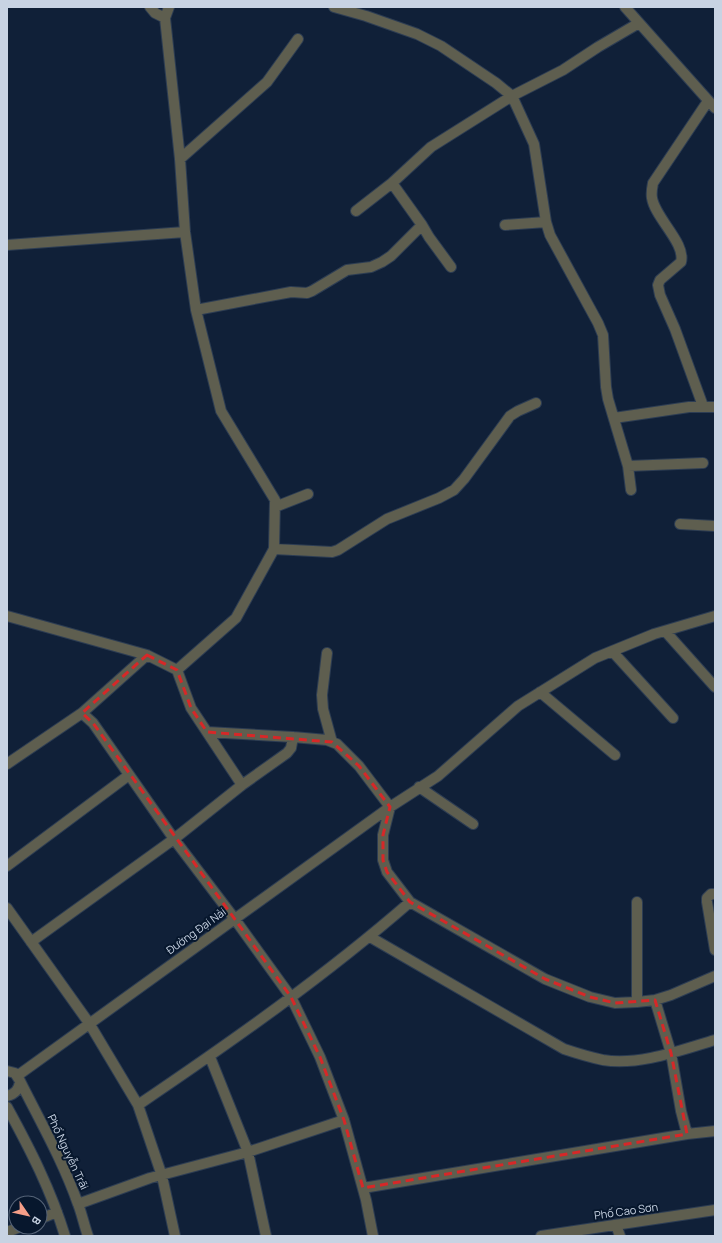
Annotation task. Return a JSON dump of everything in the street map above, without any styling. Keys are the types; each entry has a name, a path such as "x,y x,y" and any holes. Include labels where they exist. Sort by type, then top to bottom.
{"street":[{"path":"150,7 155,13 165,18"},
{"path":"170,7 165,18 186,232 196,310 221,411 272,492 275,500 274,549 236,618 177,670"},
{"path":"334,7 366,16 417,34 440,46 496,83 512,96 534,144 546,222 553,241 598,323 603,335 606,387 628,466 632,490"},
{"path":"625,7 711,105 653,183 652,189 652,199 656,208 682,253 681,262 660,280 658,285 660,295 675,329 703,406"},
{"path":"356,211 392,183 431,147 512,96 563,70 639,23"},
{"path":"180,159 267,82 298,39"},
{"path":"392,183 451,267"},
{"path":"505,225 546,222"},
{"path":"196,310 290,292 308,293 347,270 371,267 382,262 391,256 422,225"},
{"path":"7,245 186,232"},
{"path":"274,549 332,552 338,550 387,519 439,498 454,490 464,479 510,416 518,410 536,403"},
{"path":"614,418 689,406 715,407"},
{"path":"628,466 703,463"},
{"path":"275,507 308,494"},
{"path":"680,524 715,526"},
{"path":"7,616 147,655 177,670 190,708 242,785"},
{"name":"Đường Đại Nải","path":"7,1096 18,1089 13,1073 89,1023 390,807 438,776 518,706 595,658 612,650 654,634 715,616"},
{"path":"665,631 715,687"},
{"path":"612,650 673,718"},
{"path":"328,653 322,695 323,709 332,742 359,766 390,807 383,835 383,860 387,872 410,902 545,979 590,997 615,1003 655,1000 671,995 715,976"},
{"path":"7,764 82,713 147,655"},
{"path":"540,692 615,755"},
{"path":"82,713 93,723 174,839 234,918 291,997 320,1057 344,1120 363,1188 373,1236"},
{"path":"207,732 293,737 332,742"},
{"path":"31,942 174,839 242,785 290,751 293,737"},
{"path":"7,866 129,775"},
{"path":"419,787 473,824"},
{"path":"715,894 711,894 707,898 707,902 715,950"},
{"path":"138,1105 210,1057 291,997 370,937 410,902"},
{"path":"637,902 637,1002"},
{"path":"7,908 89,1023 138,1105 162,1176 175,1236"},
{"path":"370,937 564,1049 604,1060 638,1060 672,1053 715,1040"},
{"path":"655,1000 672,1053 681,1111 687,1134"},
{"path":"210,1057 248,1152 266,1236"},
{"name":"Phố Nguyễn Trãi","path":"13,1073 51,1141 78,1204 88,1236"},
{"path":"7,1107 32,1151 46,1182 64,1236"},
{"path":"78,1204 150,1178 248,1152 344,1120"},
{"path":"363,1188 687,1134 715,1131"},
{"name":"Phố Cao Sơn","path":"541,1236 715,1210"},
{"path":"48,1216 57,1212"},
{"path":"616,1225 620,1236"}],"highlighted area":[{"path":"147,655 177,670 191,708 207,732 332,742 359,766 390,807 383,835 383,860 387,872 410,902 545,979 590,997 615,1003 655,1000 671,1053 687,1134 363,1188 344,1120 320,1057 291,997 93,723 82,713"}]}
